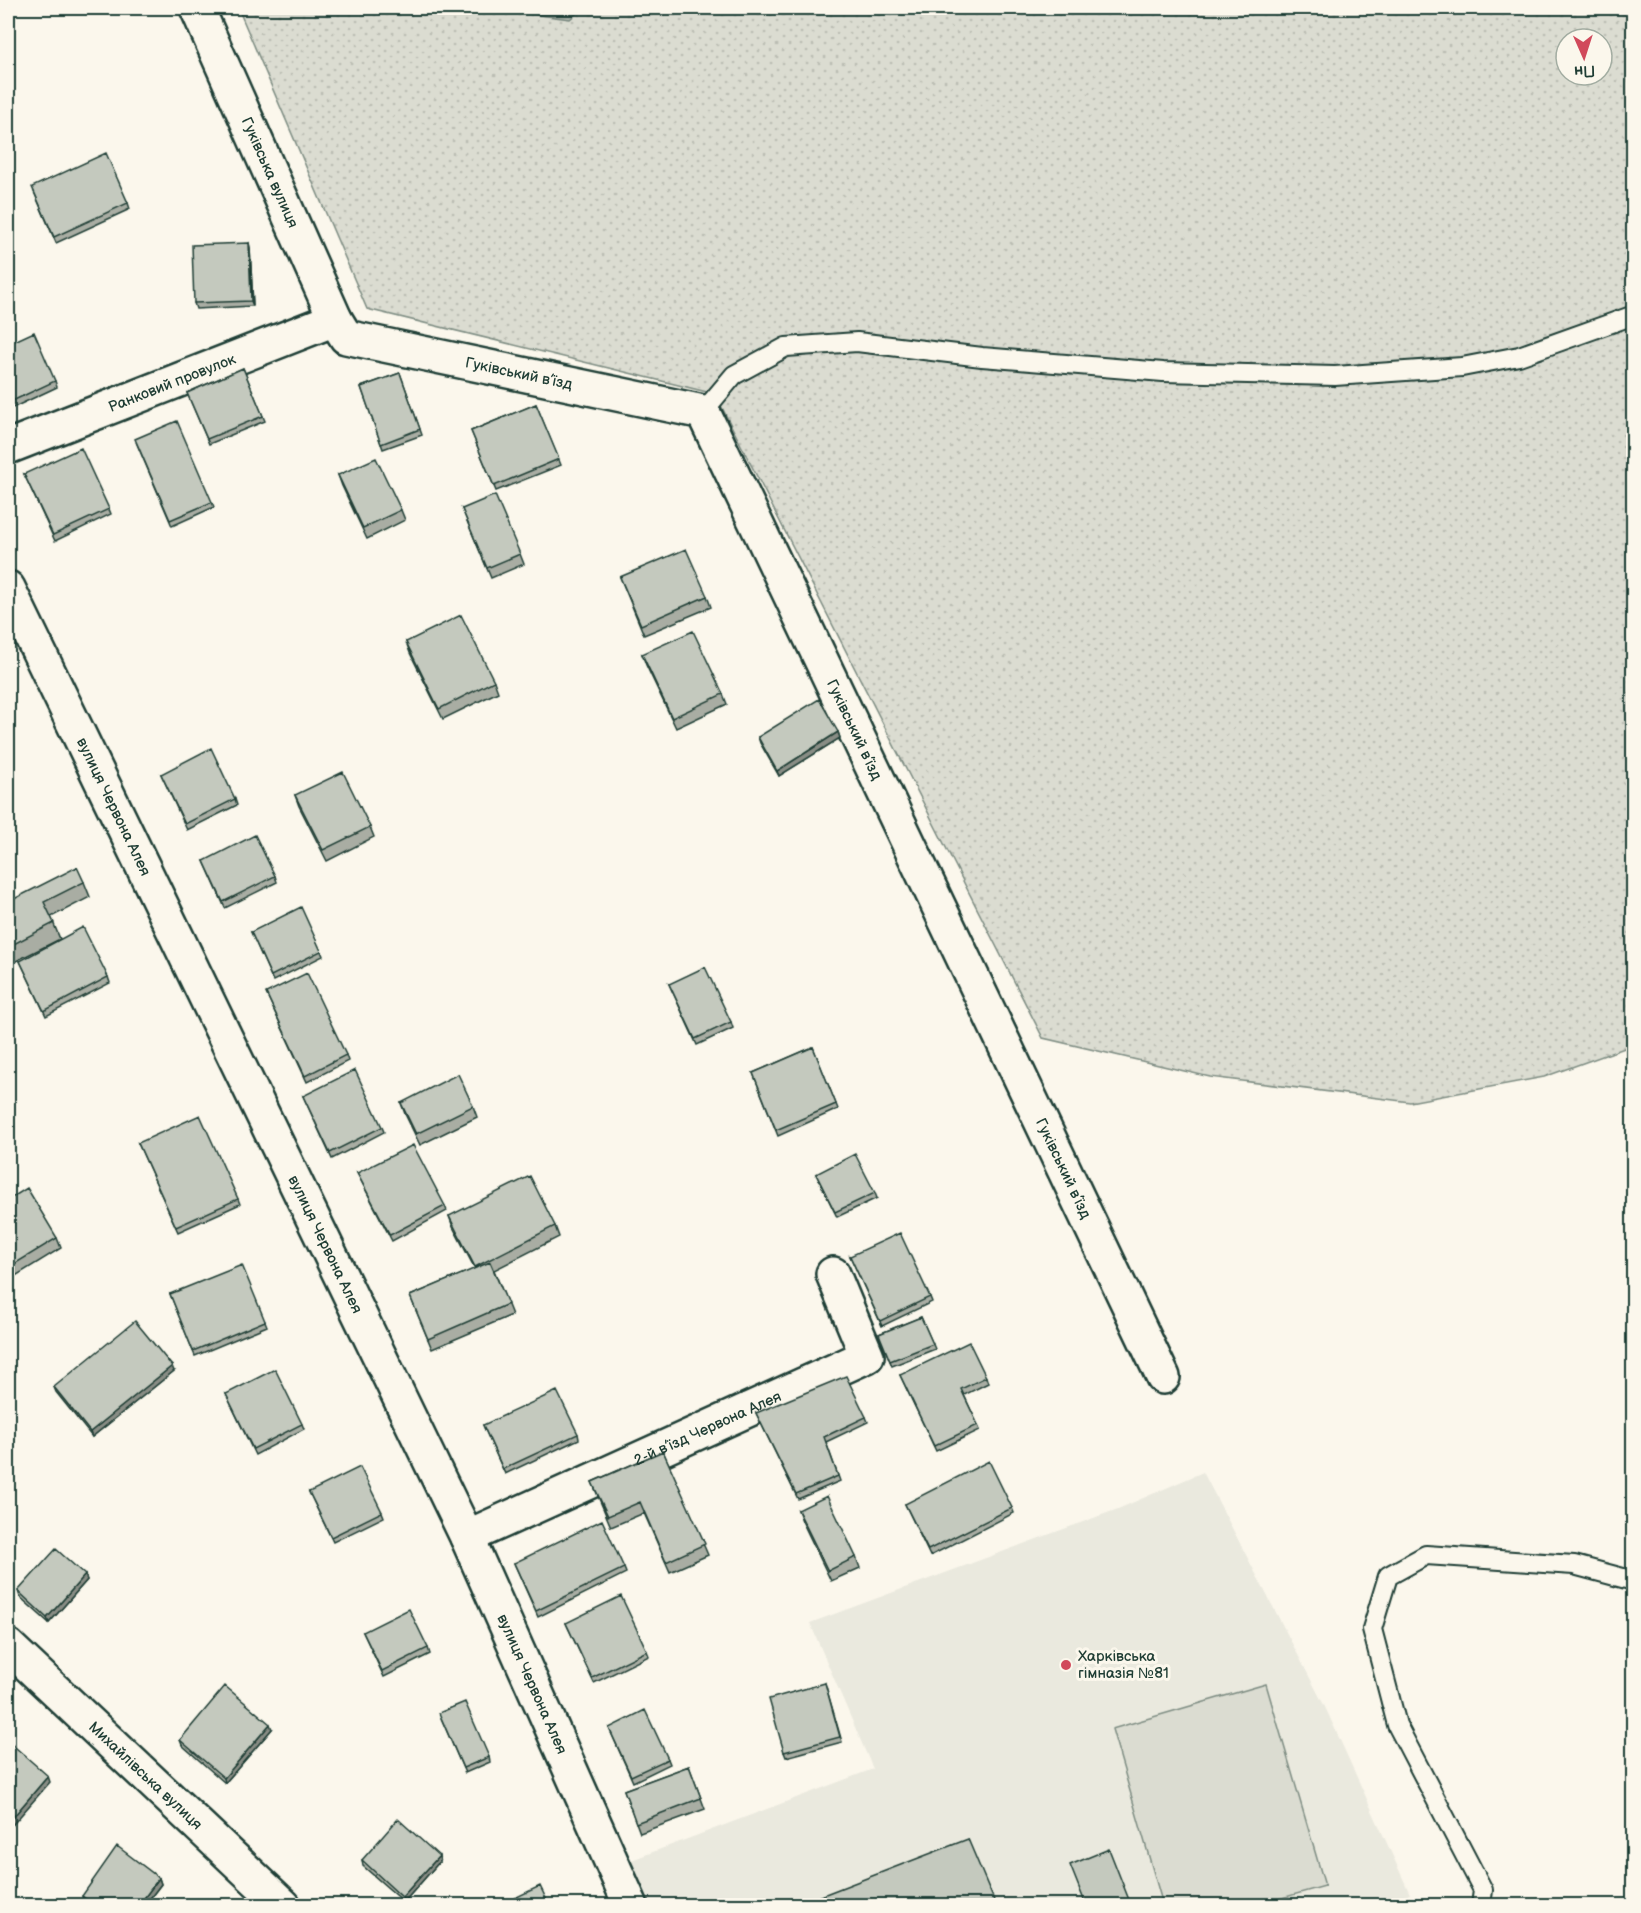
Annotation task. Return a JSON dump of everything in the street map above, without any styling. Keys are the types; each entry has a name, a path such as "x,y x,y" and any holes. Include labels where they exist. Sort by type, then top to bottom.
{"street":[{"name":"Гуківська вулиця","path":"197,8 341,328"},
{"name":"Гуківський в’їзд","path":"341,328 703,412 1163,1377"},
{"name":"Ранковий провулок","path":"8,447 341,328"},
{"name":"вулиця Червона Алея","path":"8,588 467,1537 631,1905"},
{"name":"2-й в’їзд Червона Алея","path":"467,1537 867,1356 833,1274"},
{"name":"Михайлівська вулиця","path":"8,1646 284,1905"}],"lane":[{"path":"703,412 734,375 786,347 856,342 982,357 1163,372 1335,376 1462,367 1519,356 1634,315"},
{"path":"1481,1905 1483,1890 1397,1725 1372,1629 1388,1576 1426,1555 1574,1565 1634,1581"}],"shaded area":[{"path":"238,8 1633,8 1633,1045 1544,1077 1410,1102 1210,1077 1043,1038 715,394 367,309"},
{"name":"Харківська гімназія №81","path":"1203,1472 1325,1707 1410,1894 1375,1906 631,1906 613,1867 873,1769 810,1623 1118,1509"},
{"path":"1266,1684 1325,1886 1257,1905 1163,1905 1112,1729"}],"water":[{"path":"484,8 583,8 570,19"}],"building":[{"path":"106,153 128,203 54,237 32,187"},
{"path":"249,243 251,301 194,303 192,245"},
{"path":"34,332 55,381 8,403 8,344"},
{"path":"243,368 263,416 207,439 187,393"},
{"path":"400,373 420,429 381,444 361,387"},
{"path":"536,404 559,459 494,486 471,431"},
{"path":"177,421 212,502 170,520 135,439"},
{"path":"81,448 109,509 53,535 24,474"},
{"path":"376,458 401,510 363,528 338,475"},
{"path":"495,495 520,554 487,568 462,509"},
{"path":"686,549 707,596 641,625 620,577"},
{"path":"461,615 494,681 439,709 406,642"},
{"path":"693,631 723,694 672,718 642,654"},
{"path":"819,699 838,732 777,771 758,737"},
{"path":"211,748 235,799 185,824 161,774"},
{"path":"343,772 370,827 323,850 295,795"},
{"path":"255,835 275,876 223,902 204,861"},
{"path":"77,867 84,882 44,902 54,923 8,947 8,902"},
{"path":"301,907 321,951 271,976 251,932"},
{"path":"83,927 108,977 44,1011 20,961"},
{"path":"705,967 731,1022 695,1039 669,984"},
{"path":"307,973 346,1055 305,1076 266,993"},
{"path":"813,1047 836,1104 776,1130 753,1073"},
{"path":"355,1070 382,1127 330,1153 303,1096"},
{"path":"458,1074 473,1106 416,1134 401,1103"},
{"path":"200,1115 238,1199 176,1227 138,1143"},
{"path":"413,1145 445,1206 390,1235 357,1173"},
{"path":"855,1154 875,1193 835,1212 816,1174"},
{"path":"530,1176 555,1226 475,1267 449,1216"},
{"path":"27,1188 57,1238 8,1268 8,1200"},
{"path":"900,1233 930,1297 880,1321 850,1256"},
{"path":"490,1262 508,1304 428,1339 410,1296"},
{"path":"242,1265 265,1321 193,1351 170,1294"},
{"path":"921,1317 933,1344 890,1361 879,1334"},
{"path":"135,1321 172,1366 90,1432 54,1387"},
{"path":"969,1342 986,1377 961,1389 978,1425 934,1446 900,1375"},
{"path":"275,1369 302,1424 253,1449 226,1394"},
{"path":"846,1376 866,1417 824,1437 838,1476 796,1494 756,1413"},
{"path":"557,1391 578,1434 503,1469 483,1425"},
{"path":"663,1451 705,1544 666,1562 640,1502 608,1516 592,1482"},
{"path":"989,1461 1012,1508 928,1550 905,1504"},
{"path":"360,1467 382,1512 331,1537 309,1492"},
{"path":"827,1496 856,1557 828,1571 798,1510"},
{"path":"602,1520 624,1568 536,1611 514,1563"},
{"path":"56,1549 85,1575 47,1618 18,1591"},
{"path":"621,1596 647,1651 592,1678 566,1623"},
{"path":"409,1609 428,1648 382,1671 363,1632"},
{"path":"825,1683 840,1737 784,1752 769,1699"},
{"path":"225,1686 270,1724 224,1778 180,1740"},
{"path":"465,1702 489,1757 463,1768 439,1713"},
{"path":"645,1710 668,1759 631,1776 609,1728"},
{"path":"8,1741 48,1776 8,1823"},
{"path":"689,1766 701,1798 636,1823 624,1790"},
{"path":"398,1819 439,1856 402,1897 362,1860"},
{"path":"968,1839 996,1905 797,1905"},
{"path":"117,1846 159,1878 139,1905 94,1905 82,1896"},
{"path":"1109,1849 1131,1905 1086,1905 1070,1865"},
{"path":"540,1886 549,1905 500,1905"}],"place":[{"name":"Харківська гімназія №81","path":"1066,1665"}]}
